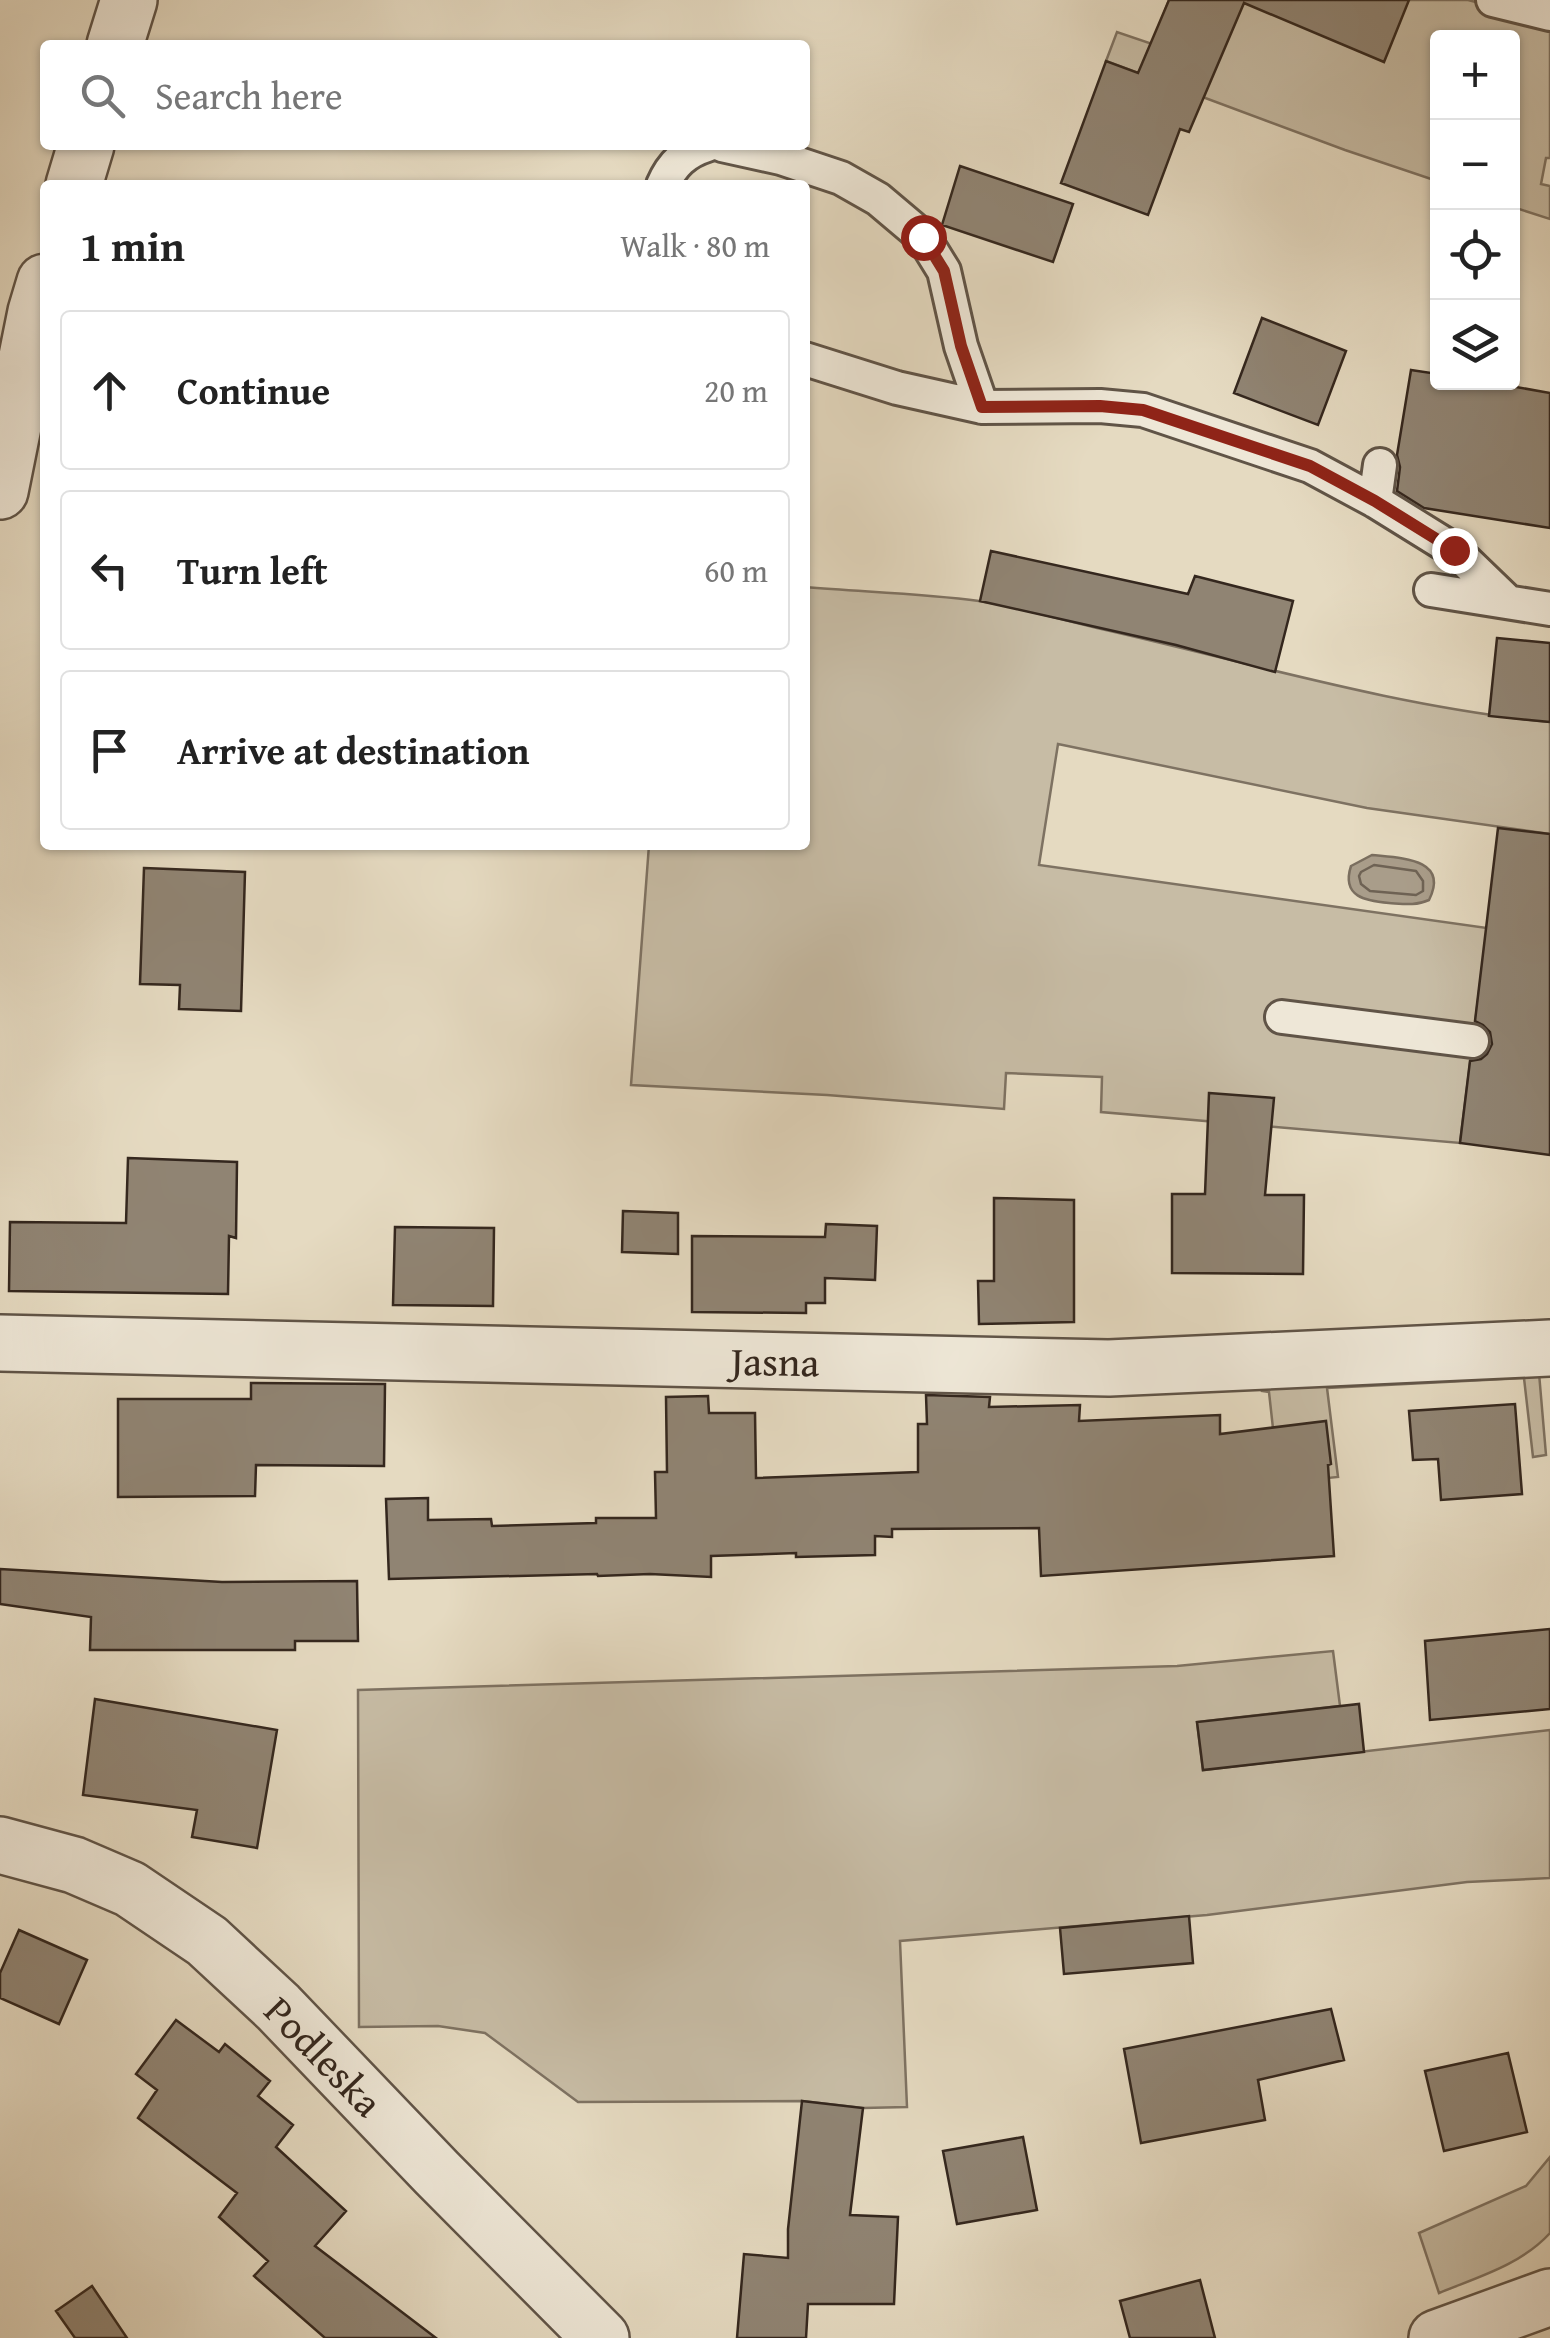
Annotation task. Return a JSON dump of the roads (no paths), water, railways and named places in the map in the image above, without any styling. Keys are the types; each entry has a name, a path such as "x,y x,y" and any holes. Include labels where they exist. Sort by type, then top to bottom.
{"street":[{"path":"116,40 128,0"},
{"path":"76,180 84,150"},
{"path":"0,492 40,299"},
{"name":"Jasna","path":"0,1344 1110,1368 1550,1348"},
{"name":"Podleska","path":"0,1845 74,1865 130,1889 207,1941 278,2006 601,2338"},
{"path":"1437,2338 1540,2305"}],"lane":[{"path":"1493,0 1550,14"},
{"path":"665,180 673,164 692,150"},
{"path":"745,150 841,178 878,199 923,237 944,271 961,346 982,407"},
{"path":"810,361 897,388 982,407 1100,406 1143,410 1310,466 1454,550 1508,602"},
{"path":"1375,501 1380,466"},
{"path":"1432,590 1550,609"},
{"path":"1282,1016 1472,1042"}],"water":[{"path":"1372,855 1408,859 1428,868 1434,886 1429,900 1400,904 1358,895 1349,885 1351,866"}]}
